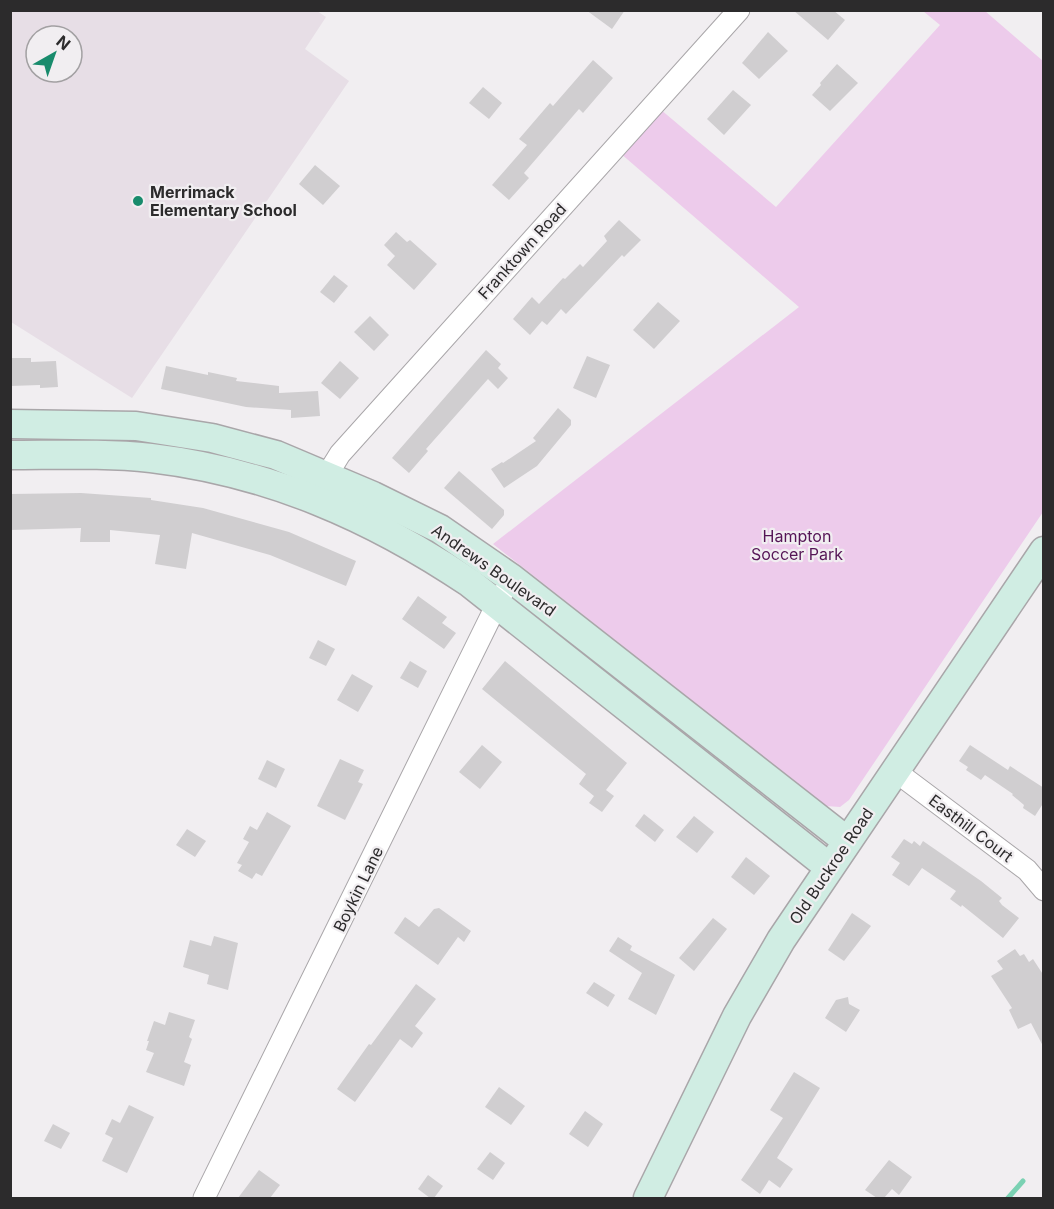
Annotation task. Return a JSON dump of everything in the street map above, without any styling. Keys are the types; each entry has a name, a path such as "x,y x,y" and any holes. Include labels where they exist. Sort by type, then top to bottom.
{"street":[{"name":"Franktown Road","path":"323,488 340,454 739,10"},
{"name":"Andrews Boulevard","path":"10,424 136,426 212,438 276,455 323,488 341,510 431,558 497,604 829,867"},
{"name":"Andrews Boulevard","path":"10,455 117,456 181,462 256,479 323,488 440,529 511,578 847,841"},
{"name":"Old Buckroe Road","path":"648,1198 737,1016 781,940 1044,551"},
{"name":"Boykin Lane","path":"204,1198 511,578"},
{"name":"Easthill Court","path":"895,771 1027,870 1044,890"}],"shaded area":[{"name":"Merrimack Elementary School","path":"10,11 317,11 326,17 305,49 349,81 132,398 11,322"}],"green space":[{"name":"Hampton Soccer Park","path":"923,11 985,11 1043,61 1043,512 849,800 840,807 826,806 493,544 799,307 620,153 660,109 776,207 940,25"}],"building":[{"path":"586,10 625,10 612,29"},
{"path":"793,10 833,10 845,20 828,40"},
{"path":"768,32 788,51 759,79 742,63"},
{"path":"593,60 613,78 583,113 579,109 524,173 529,178 509,200 492,185 527,145 519,139 550,103 553,106"},
{"path":"837,64 858,83 830,111 812,95"},
{"path":"483,87 502,103 489,119 469,103"},
{"path":"733,90 751,105 724,135 707,119"},
{"path":"315,165 340,186 323,205 299,184"},
{"path":"619,220 641,240 624,257 622,255 566,314 561,309 547,325 542,321 530,335 513,319 532,297 539,304 563,278 565,279 580,264 583,267 607,241 604,236"},
{"path":"396,232 407,242 410,240 437,264 414,290 387,265 395,256 384,245"},
{"path":"334,275 348,286 334,303 320,292"},
{"path":"658,302 680,321 654,349 633,330"},
{"path":"370,316 389,335 374,351 354,332"},
{"path":"486,350 501,364 498,368 508,378 498,389 488,379 426,449 428,451 409,473 392,458"},
{"path":"587,356 610,365 596,398 573,388"},
{"path":"10,358 31,358 31,362 56,361 58,387 10,386"},
{"path":"340,361 359,378 340,399 321,383"},
{"path":"166,366 208,375 208,372 237,378 236,381 279,386 279,393 318,391 320,416 291,418 291,410 246,407 161,389"},
{"path":"558,408 571,420 571,425 537,466 504,488 491,469 536,441 533,438"},
{"path":"459,471 504,510 504,515 492,529 444,488"},
{"path":"81,493 151,498 151,500 203,508 289,532 356,561 346,586 270,555 192,533 186,569 155,564 160,535 110,530 110,542 80,542 81,528 10,530 10,494"},
{"path":"418,596 447,617 442,623 456,633 444,649 402,619"},
{"path":"318,640 335,649 326,666 309,658"},
{"path":"410,661 427,671 418,688 400,678"},
{"path":"505,661 627,763 606,790 614,796 602,812 589,803 594,796 579,784 586,774 482,689"},
{"path":"352,674 373,686 358,712 337,700"},
{"path":"482,745 502,762 480,789 459,772"},
{"path":"970,745 1008,770 1010,766 1044,788 1044,802 1035,816 1023,808 1024,805 1013,794 985,775 981,780 966,770 968,767 959,761"},
{"path":"340,759 364,770 358,782 363,784 345,820 317,806"},
{"path":"267,760 285,769 276,788 258,779"},
{"path":"267,812 291,826 262,876 256,873 252,879 238,871 242,865 237,863 249,842 243,839 250,826 257,830"},
{"path":"644,814 664,830 655,842 635,826"},
{"path":"694,816 714,832 697,853 676,837"},
{"path":"187,829 206,841 195,857 176,845"},
{"path":"904,839 912,844 914,841 920,846 923,841 1002,898 999,901 1002,905 1019,918 1003,938 962,905 961,907 950,899 956,891 922,868 909,886 892,875 900,863 891,857"},
{"path":"746,857 770,876 754,895 731,877"},
{"path":"439,908 471,931 464,942 458,937 438,965 394,933 405,917 419,927 434,909"},
{"path":"852,913 871,926 844,961 828,950"},
{"path":"713,918 727,929 694,971 679,958"},
{"path":"214,936 238,943 228,990 207,984 209,975 183,967 190,940 211,946"},
{"path":"618,937 632,946 630,950 675,975 656,1015 628,999 642,973 609,951"},
{"path":"1015,949 1020,956 1024,954 1029,962 1033,959 1044,976 1044,1048 1031,1023 1018,1029 1009,1010 1012,1008 991,976 1003,969 997,961"},
{"path":"594,982 615,995 608,1007 586,993"},
{"path":"416,984 436,999 415,1026 423,1033 412,1048 400,1039 355,1102 337,1089"},
{"path":"848,997 849,1004 860,1010 846,1032 825,1018 836,1000"},
{"path":"169,1012 195,1020 189,1037 192,1039 184,1062 191,1065 184,1086 146,1072 154,1053 146,1050 154,1021 165,1025"},
{"path":"794,1072 820,1088 777,1158 793,1169 780,1188 769,1180 760,1194 741,1180 783,1118 770,1110"},
{"path":"499,1087 525,1106 511,1125 485,1107"},
{"path":"129,1105 154,1117 127,1173 102,1161 113,1138 105,1134 112,1119 120,1123"},
{"path":"585,1111 603,1124 588,1147 569,1134"},
{"path":"53,1124 70,1133 61,1149 44,1141"},
{"path":"490,1152 505,1163 493,1180 477,1169"},
{"path":"889,1160 912,1177 899,1195 892,1189 884,1198 877,1198 865,1190"},
{"path":"259,1170 280,1185 270,1198 238,1198"},
{"path":"428,1175 443,1186 434,1198 430,1198 418,1189"}],"waterway":[{"path":"1008,1198 1023,1181"}],"place":[{"name":"Merrimack Elementary School","path":"138,201"}]}
